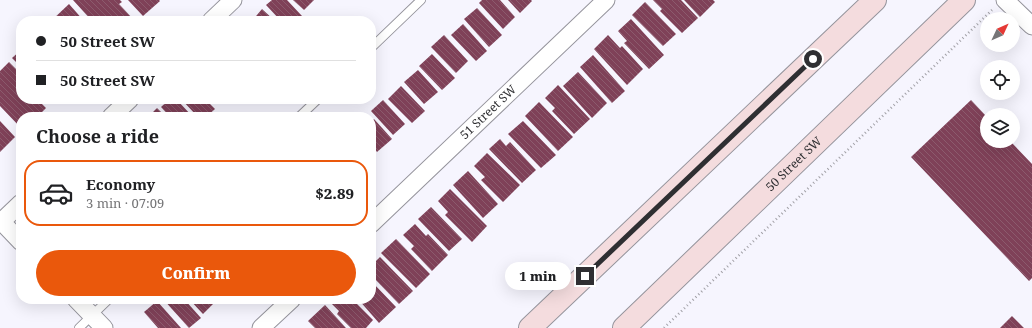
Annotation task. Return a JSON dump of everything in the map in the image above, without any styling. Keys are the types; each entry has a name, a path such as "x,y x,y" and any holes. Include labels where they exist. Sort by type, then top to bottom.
{"main road":[{"path":"530,328 874,0"},
{"name":"50 Street SW","path":"624,328 964,0"}],"street":[{"path":"216,16 233,0"},
{"name":"51 Street SW","path":"376,219 606,0"},
{"path":"1001,3 1032,26"},
{"path":"116,112 125,104"},
{"path":"16,208 1,221 16,237"},
{"path":"81,304 104,328"},
{"path":"261,328 287,304"}],"lane":[{"path":"376,43 420,0"},
{"path":"304,112 313,104"},
{"path":"79,328 104,304"}],"path":[{"path":"664,328 1001,3"}],"building":[{"path":"73,0 120,0 122,2 119,4 130,16 87,16"},
{"path":"128,0 159,0 160,1 143,16"},
{"path":"272,0 287,0 302,16 276,16 266,5"},
{"path":"293,0 314,0 304,10"},
{"path":"482,0 500,0 515,17 503,29 479,3"},
{"path":"508,0 531,0 532,1 520,13"},
{"path":"653,0 681,0 698,18 682,33 660,11 662,9"},
{"path":"684,0 713,0 715,2 700,17"},
{"path":"645,2 676,34 663,46 632,15"},
{"path":"69,4 80,16 56,16"},
{"path":"477,8 502,35 489,47 464,19"},
{"path":"262,9 270,16 256,16"},
{"path":"631,19 664,55 649,69 624,43 627,41 618,31"},
{"path":"463,24 487,51 476,61 451,35"},
{"path":"444,35 468,61 456,73 431,47"},
{"path":"608,35 620,48 622,46 643,69 627,85 594,49"},
{"path":"16,54 16,62 12,58"},
{"path":"432,54 455,78 442,90 419,66"},
{"path":"593,55 625,91 612,103 580,67"},
{"path":"9,62 16,69 16,104 42,104 46,108 42,112 16,112 16,123 0,106 0,71"},
{"path":"418,70 438,92 424,104 404,82"},
{"path":"578,72 607,103 592,118 563,86"},
{"path":"558,85 590,119 574,134 552,111 555,108 545,98"},
{"path":"401,86 425,111 412,123 388,99"},
{"path":"383,100 405,124 393,135 376,116 376,112 371,111"},
{"path":"971,100 980,110 980,148 1017,148 1032,164 1032,278 1029,281 911,157"},
{"path":"539,102 573,137 558,151 525,116"},
{"path":"164,104 181,104 188,112 166,112 161,107"},
{"path":"186,104 210,104 215,109 212,112 193,112"},
{"path":"157,108 161,112 153,112"},
{"path":"0,121 15,137 0,152"},
{"path":"376,121 392,139 377,152 376,151"},
{"path":"523,121 556,155 541,168 508,134"},
{"path":"500,139 506,146 510,142 536,170 522,183 489,149"},
{"path":"487,153 520,185 503,202 481,180 485,177 474,166"},
{"path":"468,171 498,204 483,218 453,185"},
{"path":"450,189 487,226 472,242 445,215 448,212 438,201"},
{"path":"431,207 462,239 449,251 418,219"},
{"path":"415,224 426,236 428,234 448,255 432,271 411,249 414,246 403,235"},
{"path":"396,239 430,274 416,288 381,253"},
{"path":"380,257 413,291 399,304 376,280 376,261"},
{"path":"376,286 396,307 379,323 362,304 376,304"},
{"path":"153,304 160,304 181,328 158,328 144,312"},
{"path":"167,304 188,304 201,318 189,328"},
{"path":"194,304 213,304 203,314"},
{"path":"332,304 357,304 373,320 366,328 351,328 337,314 339,311"},
{"path":"325,305 346,328 315,328 308,321"},
{"path":"1012,316 1024,328 1000,328"}],"route":[{"path":"585,276 813,59"}]}
